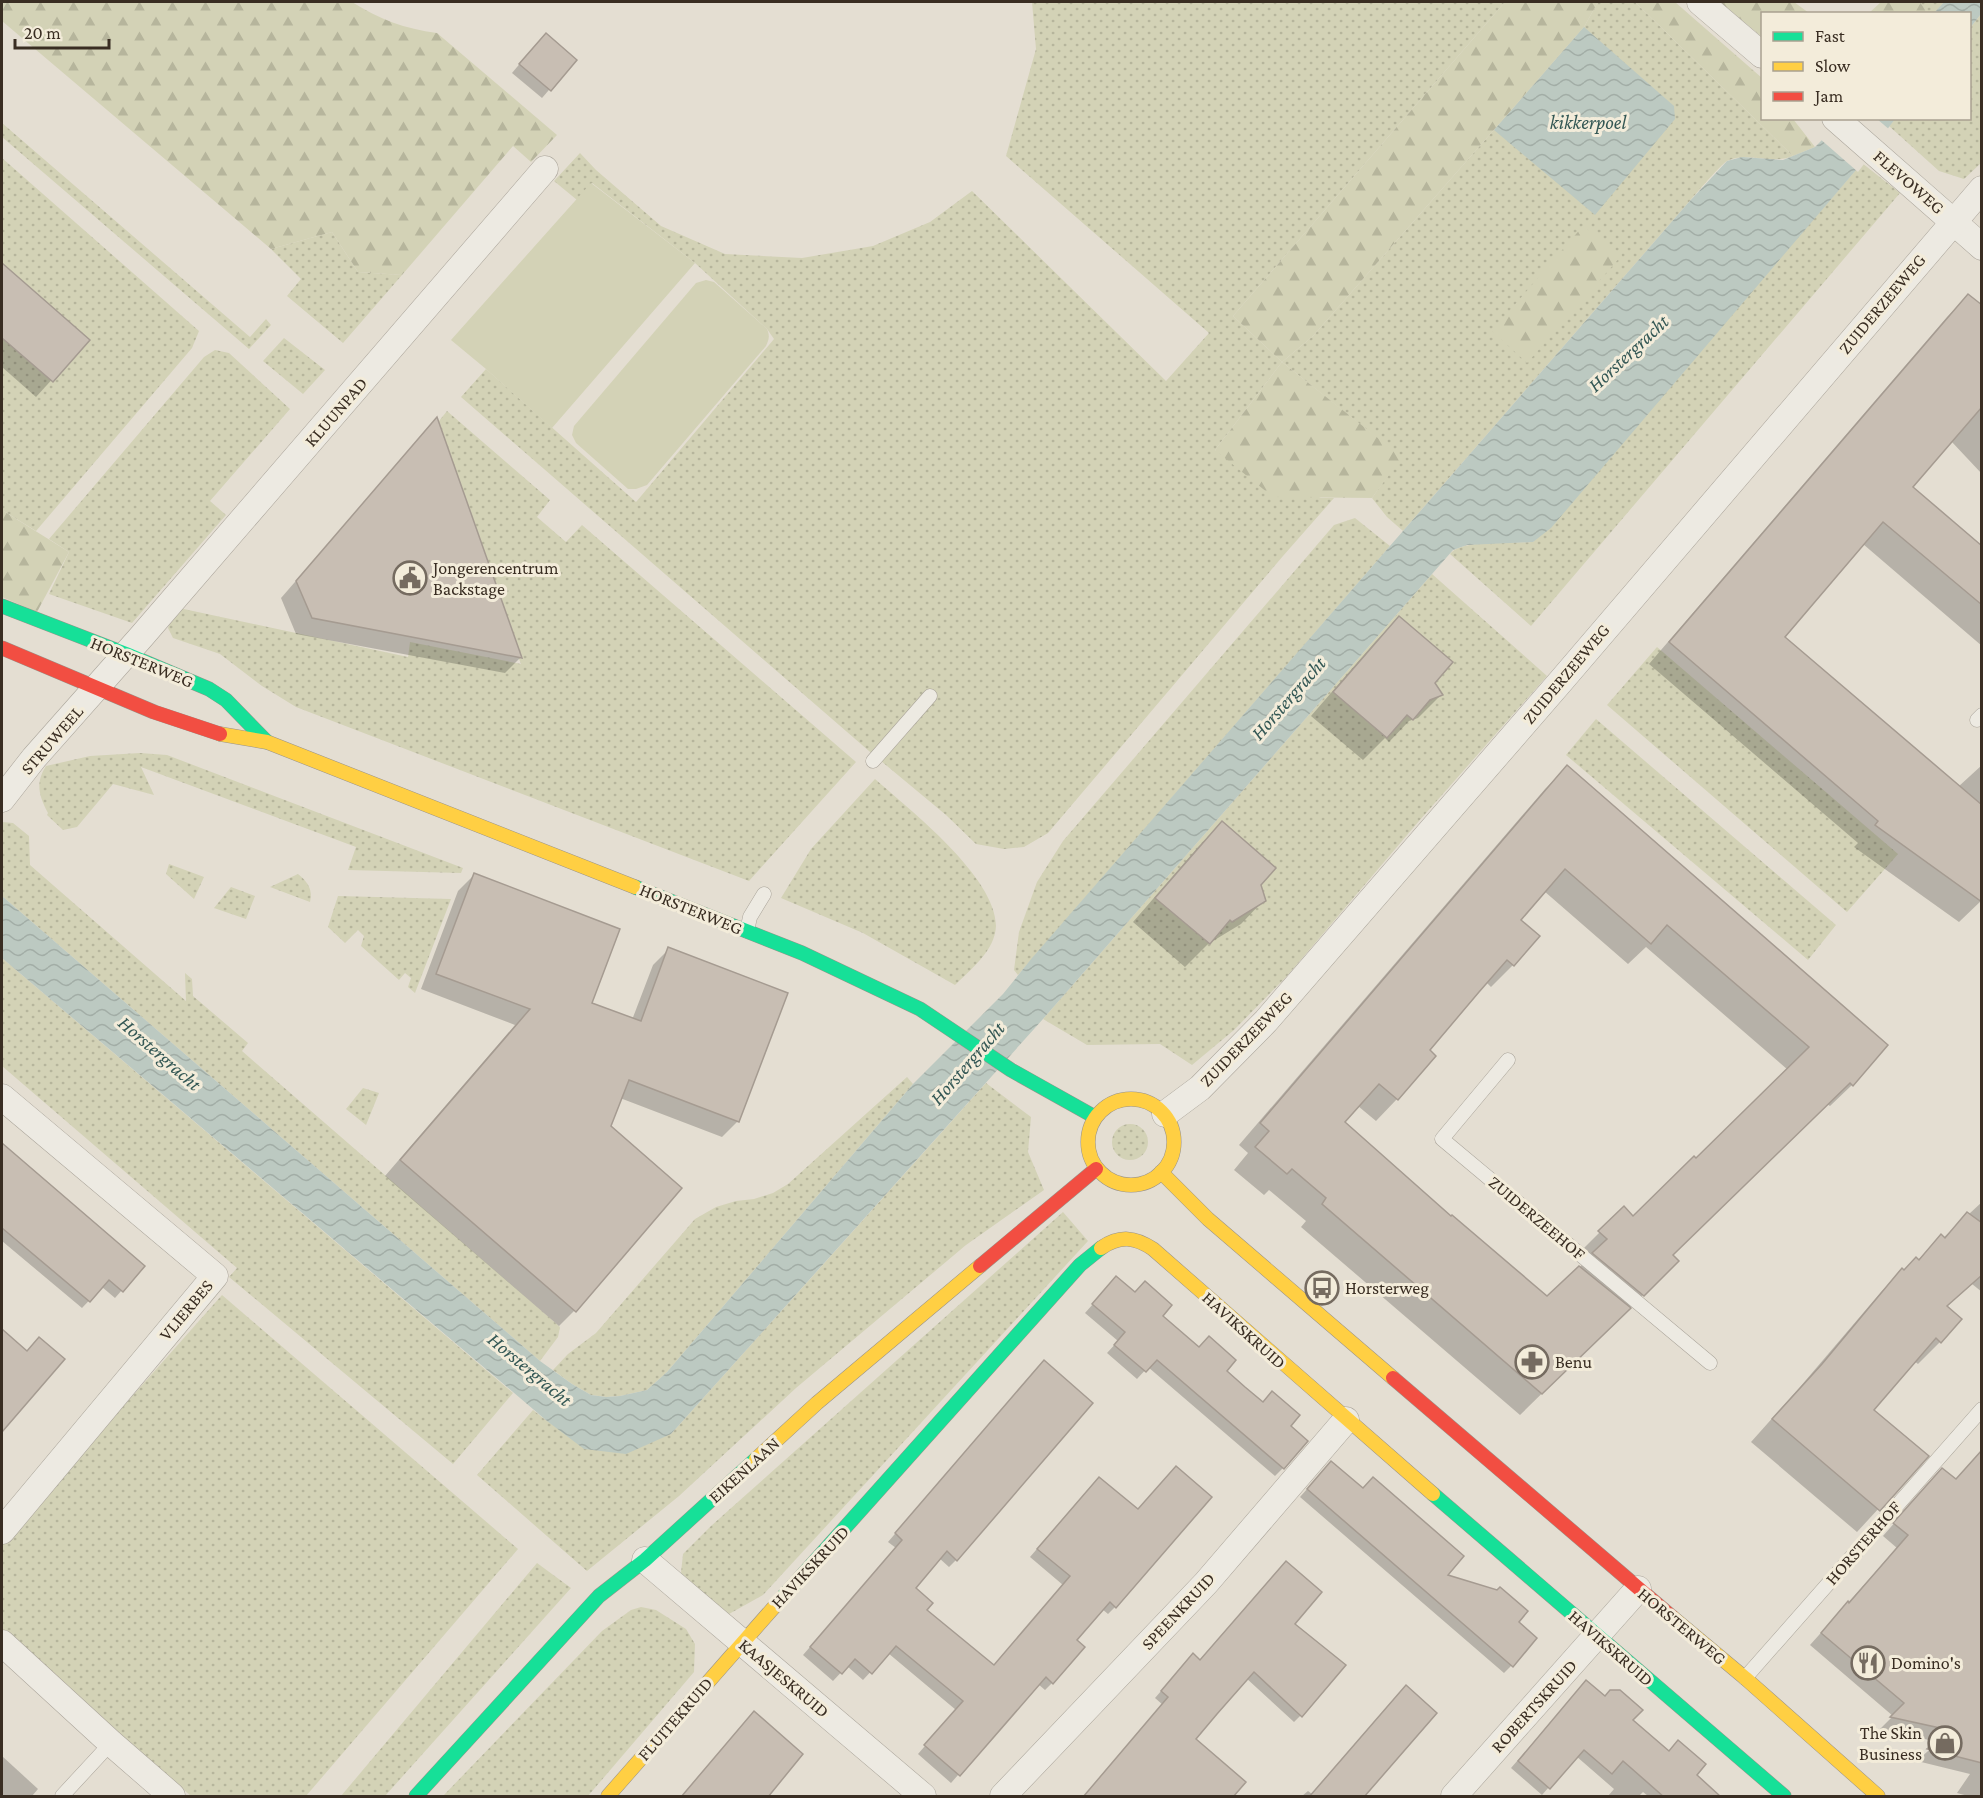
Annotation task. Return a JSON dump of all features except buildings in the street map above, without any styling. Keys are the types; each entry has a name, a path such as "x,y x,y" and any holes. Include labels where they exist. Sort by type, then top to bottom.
{"street":[{"path":"1700,2 1761,54"},
{"name":"FLEVOWEG","path":"1837,120 1982,246"},
{"name":"KLUUNPAD","path":"96,688 545,169"},
{"name":"ZUIDERZEEWEG","path":"1165,1114 1200,1088 1266,1021 1561,681 1982,189"},
{"name":"HORSTERWEG","path":"2,606 209,689 226,699 267,742"},
{"name":"HORSTERWEG","path":"2,648 96,688 213,733 267,742 802,953 920,1009 1011,1070 1095,1117"},
{"name":"STRUWEEL","path":"4,792 96,688"},
{"name":"VLIERBES","path":"2,1097 215,1276 2,1531"},
{"path":"1127,1099 1141,1099 1154,1104 1165,1114 1174,1133 1174,1150 1169,1163 1161,1172 1142,1184 1128,1186 1115,1183 1096,1169 1088,1153 1086,1136 1095,1117 1103,1108 1127,1099"},
{"name":"EIKENLAAN","path":"416,1797 599,1596 645,1560 817,1403 1096,1169"},
{"name":"HORSTERWEG","path":"1161,1172 1208,1219 1744,1678 1878,1797"},
{"name":"HAVIKSKRUID","path":"741,1642 838,1538 1080,1265 1098,1248 1118,1238 1143,1240 1346,1420 1784,1797"},
{"name":"SPEENKRUID","path":"1003,1797 1206,1583 1346,1420"},
{"name":"KAASJESKRUID","path":"645,1560 923,1797"},
{"name":"ROBERTSKRUID","path":"1454,1797 1638,1589"},
{"name":"FLUITEKRUID","path":"608,1797 741,1642"},
{"path":"2,1643 172,1797"}],"lane":[{"path":"873,761 930,696"},
{"path":"747,931 750,917 764,894"},
{"name":"ZUIDERZEEHOF","path":"1508,1060 1442,1139 1710,1363"},
{"name":"HORSTERHOF","path":"1744,1678 1982,1409"},
{"path":"62,1797 111,1743"}],"green space":[{"path":"2,2 352,2 393,22 437,33 557,135 531,162 513,146 402,275 358,272 332,232 271,249 2,21"},
{"path":"1032,2 1505,2 1233,316 1282,362 1215,450 1321,498 1334,498 1048,833 1024,847 1004,849 976,844 946,815 461,397 486,369 636,502 774,339 767,329 695,263 592,183 577,200 554,181 580,153 596,170 661,226 725,254 802,258 873,246 930,222 972,191 1166,381 1209,333 1006,156 1036,49"},
{"path":"1505,2 1598,2 1584,27 1313,336 1282,362 1233,316"},
{"path":"1598,2 1635,2 1793,156 1777,159 1743,157 1727,161 1403,531 1387,517 1372,498 1401,457 1282,362 1313,336 1584,27"},
{"path":"1635,2 1675,2 1761,77 1761,120 1794,120 1815,147 1793,156"},
{"path":"1720,2 1794,2 1808,12 1761,12 1761,36"},
{"path":"1881,2 1920,2 1926,12 1870,12"},
{"path":"1920,2 1944,2 1936,12 1926,12"},
{"path":"1981,14 1981,163 1964,179 1939,171 1889,126 1894,120 1971,120 1971,27"},
{"path":"2,123 250,337 266,319 271,325 249,349 2,137"},
{"path":"2,158 199,331 192,348 36,531 2,510"},
{"path":"1862,163 1900,193 1531,626 1450,554 1456,549 1476,544 1533,542"},
{"path":"591,183 695,263 552,428 451,340"},
{"path":"1583,226 1622,255 1527,363 1492,331"},
{"path":"332,232 358,272 402,275 343,343 287,296 301,279 271,249"},
{"path":"706,280 714,282 767,329 768,341 647,485 628,489 576,443 572,435 574,426 696,283"},
{"path":"284,338 325,370 303,394 263,361"},
{"path":"215,350 229,353 290,409 210,501 226,515 132,623 49,594 69,552 49,539 204,357"},
{"path":"1282,362 1402,457 1372,498 1273,497 1215,450"},
{"path":"447,411 550,500 537,517 566,542 582,525 856,762 749,881 296,707 262,686 220,654 173,638 168,628 173,615 179,608 408,657 410,642 521,664 431,431"},
{"path":"2,510 69,552 37,612 2,597"},
{"path":"1355,518 1390,546 1018,975 1014,970 1019,932 1037,882 1063,841 1334,525"},
{"path":"1432,574 1547,676 1287,976 1234,1030 1192,1065 1160,1044 1087,1045 1043,1019"},
{"path":"1657,647 1898,854 1847,912 1607,705"},
{"path":"1596,719 1836,925 1808,960 1566,755"},
{"path":"140,753 167,755 463,868 461,873 348,870 356,847 141,767 154,795 113,784 77,827 63,830 47,815 39,784 46,766 90,756"},
{"path":"875,779 949,846 982,887 992,907 996,926 991,944 981,959 955,985 863,933 781,898 811,849"},
{"path":"2,822 13,823 29,836 30,865 186,1001 185,973 192,979 193,996 248,1043 242,1051 560,1327 558,1337 540,1361 2,896"},
{"path":"169,864 204,877 194,899 166,874"},
{"path":"298,874 309,886 310,902 270,887"},
{"path":"231,887 255,896 246,919 214,908"},
{"path":"338,896 451,899 415,993 408,987 411,978 405,973 399,980 361,946 364,936 358,930 345,943 328,927"},
{"path":"2,958 513,1393 453,1464 229,1277 237,1268 2,1066"},
{"path":"907,1077 913,1084 667,1372 647,1390 620,1396 591,1395 553,1370 568,1354 596,1333 695,1219 716,1207 773,1193 788,1184"},
{"path":"986,1083 1031,1117 1028,1152 1044,1190 966,1245 796,1388 679,1496 587,1571 477,1475 533,1410 547,1421 671,1434"},
{"path":"363,1088 379,1093 366,1125 346,1109"},
{"path":"1130,1124 1143,1129 1148,1142 1143,1155 1130,1160 1117,1155 1112,1142 1117,1129"},
{"path":"1063,1212 1088,1241 763,1595 729,1614 689,1586 681,1573 683,1554 711,1526"},
{"path":"222,1295 518,1549 306,1796 191,1796 2,1630 2,1543"},
{"path":"537,1563 571,1588 385,1796 341,1796"},
{"path":"641,1607 656,1610 686,1629 695,1644 694,1672 588,1796 443,1796 602,1631 631,1610"}],"water":[{"path":"1944,2 1981,2 1981,14 1971,27 1971,12 1935,12"},
{"name":"kikkerpoel","path":"1584,27 1674,106 1675,119 1595,215 1494,130"},
{"name":"Horstergracht","path":"1842,120 1894,120 1862,163 1551,528 1533,542 1467,545 1453,550 1043,1019 671,1434 626,1454 584,1449 547,1421 2,958 2,896 540,1361 591,1395 620,1396 647,1390 667,1372 913,1084 1003,994 1688,203 1727,161 1742,157 1783,160 1815,147"}],"pier":[{"path":"1837,120 1878,120 1890,130 1858,172 1819,138"}],"traffic: fast":[{"path":"2,606 209,689 226,700 267,742"},
{"path":"635,887 802,953 920,1009 1011,1070 1095,1117"},
{"path":"782,1598 1080,1265 1101,1248"},
{"path":"416,1796 599,1596 645,1560 756,1459"},
{"path":"1433,1494 1784,1796"}],"traffic: slow":[{"path":"220,734 267,742 635,887"},
{"path":"1123,1099 1139,1099 1162,1111 1171,1125 1174,1142 1171,1159 1162,1173 1139,1185 1123,1185 1107,1178 1095,1166 1088,1150 1088,1134 1095,1118 1107,1106 1123,1099"},
{"path":"1161,1172 1208,1219 1393,1378"},
{"path":"1101,1248 1115,1241 1127,1239 1140,1242 1153,1249 1433,1494"},
{"path":"756,1459 817,1403 980,1266"},
{"path":"608,1796 782,1598"},
{"path":"1672,1617 1745,1678 1878,1796"}],"traffic: jam":[{"path":"2,648 154,712 220,734"},
{"path":"980,1266 1096,1169"},
{"path":"1393,1378 1672,1617"}],"place":[{"name":"Jongerencentrum Backstage","path":"410,578"},
{"name":"Horsterweg","path":"1322,1288"},
{"name":"Benu","path":"1532,1362"},
{"name":"Domino's","path":"1868,1663"},
{"name":"The Skin Business","path":"1945,1743"}]}
